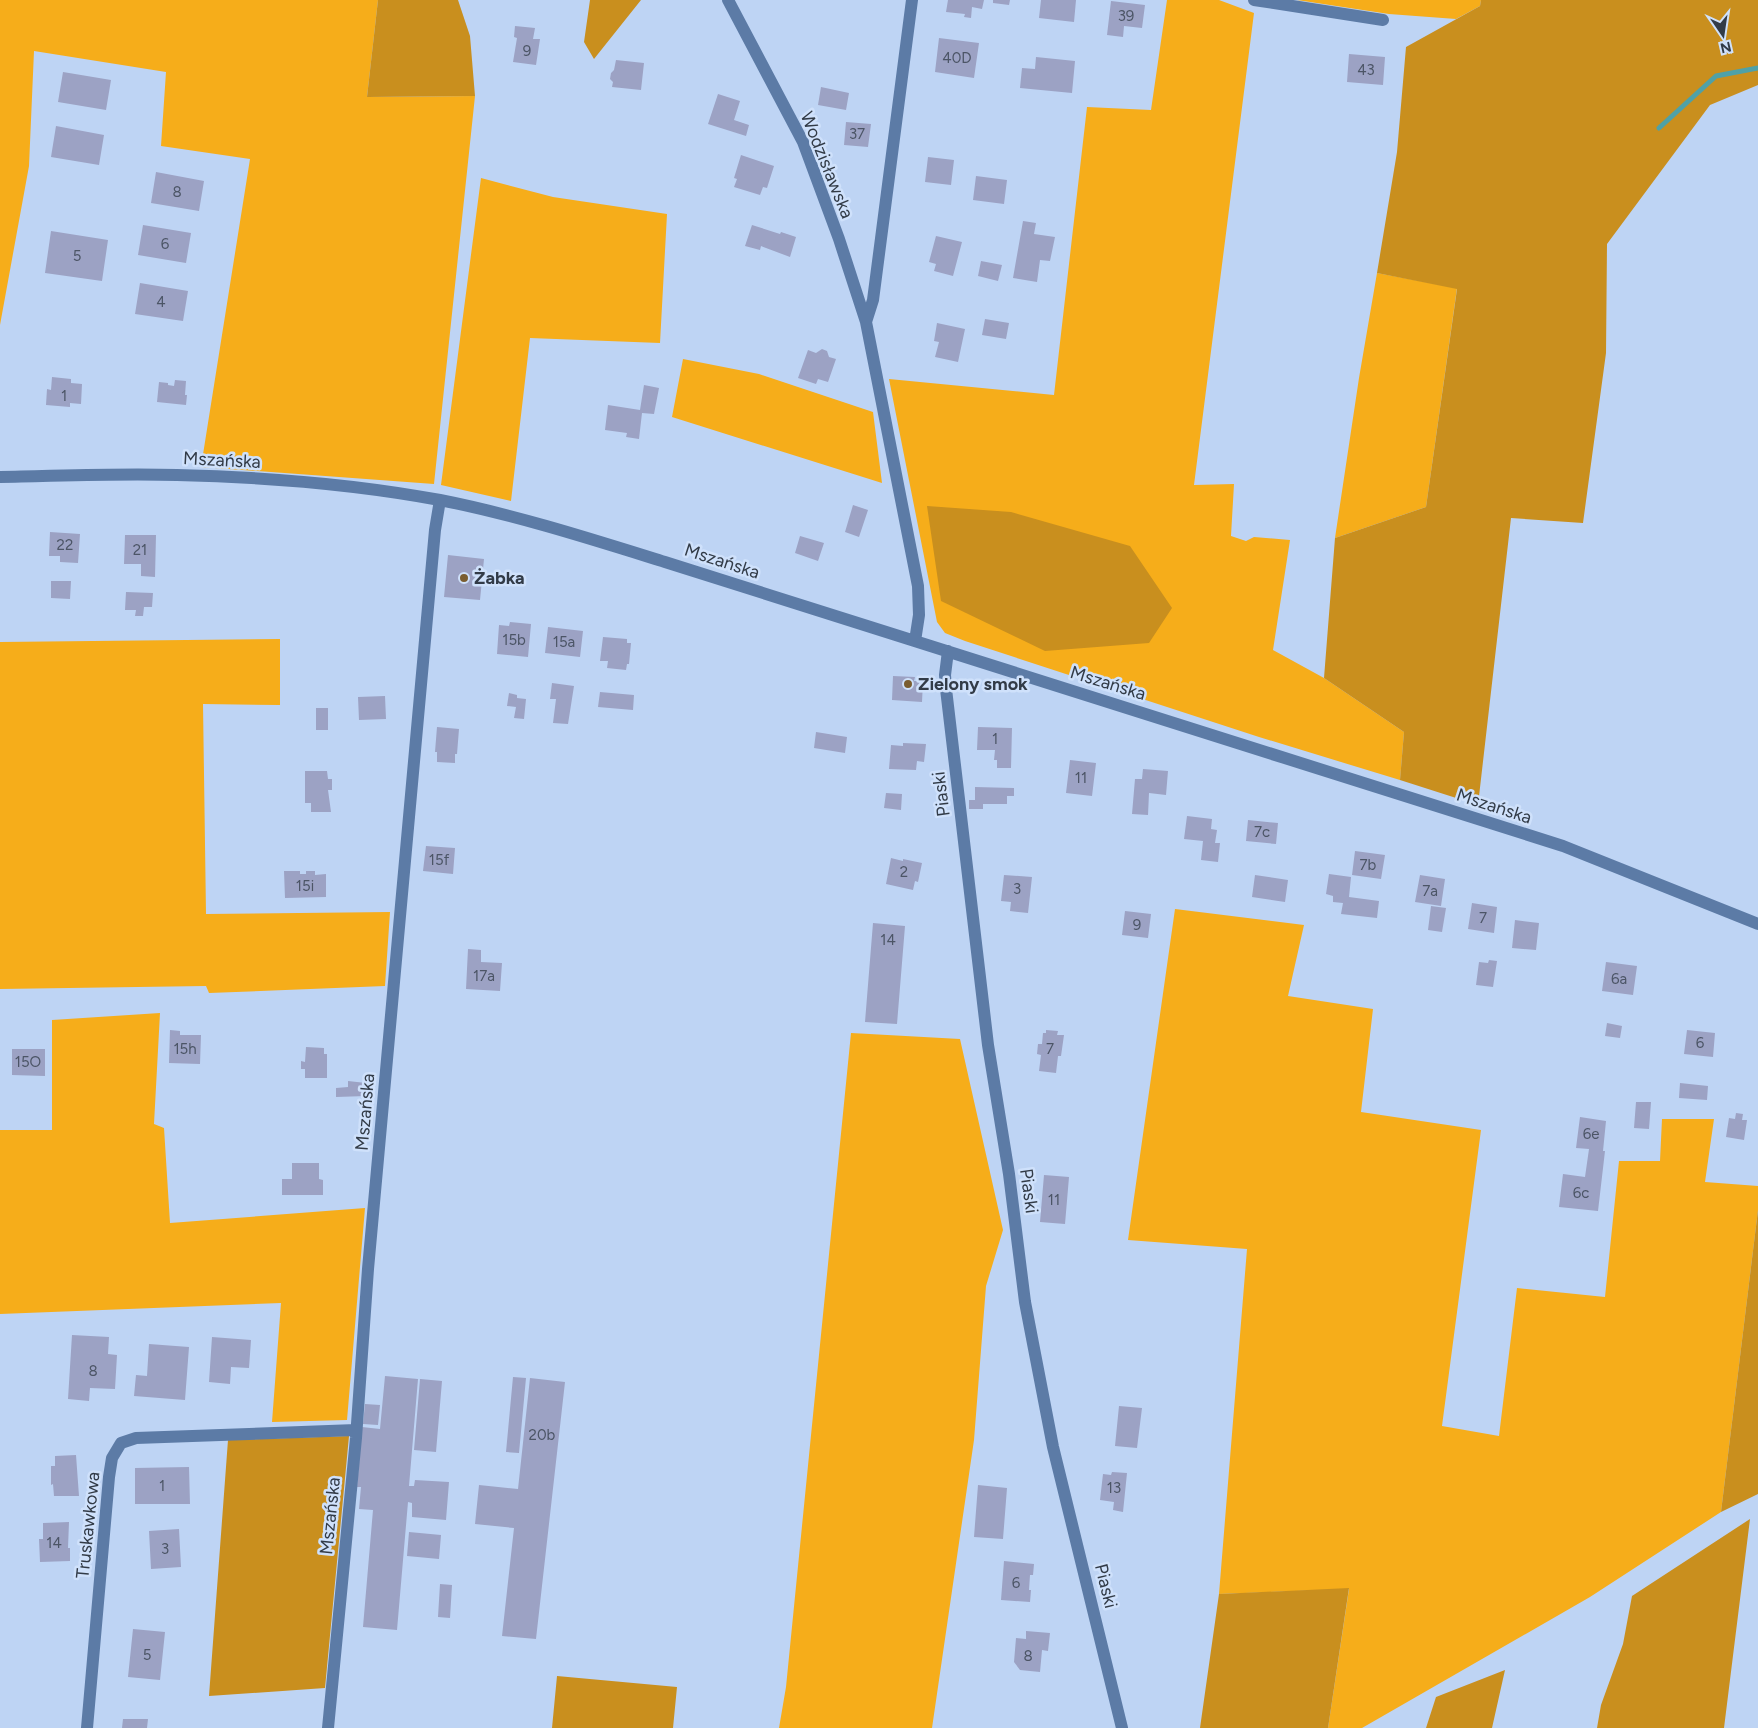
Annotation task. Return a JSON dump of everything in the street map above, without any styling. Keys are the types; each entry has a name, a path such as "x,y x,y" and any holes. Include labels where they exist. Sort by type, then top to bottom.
{"street":[{"name":"Wodzisławska","path":"728,0 803,142 839,239 866,322 917,578 919,608 915,641"},
{"name":"Wodzisławska","path":"866,322 873,300 912,0"},
{"path":"1254,0 1383,20"},
{"name":"Mszańska","path":"0,477 186,476 311,482 440,500 500,514 575,534 1563,846 1758,924"},
{"name":"Mszańska","path":"328,1728 435,530 440,500"},
{"name":"Piaski","path":"948,652 945,675 946,689 988,1045 1009,1174 1025,1302 1053,1447 1122,1728"},
{"name":"Truskawkowa","path":"87,1728 109,1478 112,1458 121,1443 136,1438 356,1430"}],"shaded area":[{"path":"0,0 378,0 367,97 475,96 434,484 201,467 250,159 161,146 166,72 34,51 29,166 0,325"},
{"path":"378,0 458,0 470,36 475,96 367,97"},
{"path":"590,0 641,0 594,59 584,42"},
{"path":"1167,0 1219,0 1254,13 1194,485 1234,484 1231,536 1246,541 1254,537 1290,540 1273,650 1324,678 1404,732 1400,780 1259,737 965,641 945,633 937,622 889,379 1054,395 1087,107 1151,110"},
{"path":"1297,0 1481,0 1480,6 1456,19 1389,14"},
{"path":"1481,0 1758,0 1758,85 1710,105 1607,244 1606,353 1583,523 1511,518 1478,805 1400,780 1404,732 1324,678 1335,538 1426,507 1457,289 1377,273 1397,152 1406,47 1480,6"},
{"path":"481,178 553,197 667,214 660,343 530,338 511,501 441,485"},
{"path":"1377,273 1457,288 1426,507 1335,538 1359,378"},
{"path":"683,359 759,374 873,412 882,483 672,417"},
{"path":"927,506 1011,512 1130,546 1172,608 1149,643 1045,651 941,601"},
{"path":"280,639 280,705 203,704 206,914 390,912 385,986 209,993 206,986 0,989 0,642"},
{"path":"1175,909 1304,925 1288,996 1373,1009 1361,1112 1481,1130 1442,1426 1499,1436 1517,1288 1605,1297 1619,1161 1660,1161 1662,1119 1714,1119 1705,1182 1758,1186 1758,1210 1721,1512 1590,1597 1362,1728 1328,1728 1349,1589 1219,1594 1247,1249 1128,1240"},
{"path":"160,1013 154,1124 164,1128 170,1223 365,1208 347,1420 272,1422 281,1303 0,1314 0,1130 52,1130 52,1020"},
{"path":"851,1033 960,1039 1003,1230 986,1286 974,1440 932,1728 779,1728 786,1687"},
{"path":"1758,1210 1758,1494 1721,1512"},
{"path":"349,1436 325,1688 209,1696 228,1440"},
{"path":"1750,1519 1724,1728 1597,1728 1601,1705 1623,1644 1632,1596"},
{"path":"1349,1588 1328,1728 1200,1728 1219,1594"},
{"path":"1505,1670 1492,1728 1426,1728 1436,1697"},
{"path":"557,1676 677,1687 673,1728 552,1728"}],"building":[{"path":"948,0 984,0 982,9 972,7 971,18 964,17 965,14 946,12"},
{"path":"993,0 1010,0 1009,5 993,3"},
{"path":"1041,0 1076,0 1074,22 1039,18"},
{"path":"1111,1 1145,5 1142,28 1124,26 1123,37 1107,35"},
{"path":"515,26 535,28 533,39 540,39 536,65 513,62 517,38 514,37"},
{"path":"939,38 979,43 974,78 935,72"},
{"path":"1349,54 1385,57 1383,85 1347,82"},
{"path":"1036,57 1075,61 1072,93 1020,88 1022,68 1035,69"},
{"path":"616,60 644,63 641,90 612,87 613,82 610,79"},
{"path":"63,72 111,80 106,110 58,102"},
{"path":"821,87 849,93 846,110 818,105"},
{"path":"718,94 740,101 734,120 749,125 746,136 708,124"},
{"path":"846,122 871,124 868,147 844,145"},
{"path":"56,126 104,135 99,165 51,157"},
{"path":"741,155 774,166 767,188 763,187 760,195 734,187 737,179 734,178"},
{"path":"928,157 954,160 951,185 925,182"},
{"path":"156,172 204,181 199,211 151,203"},
{"path":"976,176 1007,180 1004,204 973,200"},
{"path":"1023,221 1036,223 1034,234 1055,237 1050,261 1040,260 1037,282 1013,278"},
{"path":"143,225 191,233 186,263 138,255"},
{"path":"752,225 796,237 790,257 761,246 760,250 745,246"},
{"path":"51,231 108,240 102,281 45,273"},
{"path":"936,236 962,242 953,276 934,271 936,264 929,262"},
{"path":"981,261 1002,265 998,281 978,276"},
{"path":"140,283 188,291 183,321 135,314"},
{"path":"985,319 1009,323 1006,339 982,335"},
{"path":"937,323 965,329 958,362 935,357 939,342 934,341"},
{"path":"822,349 827,351 829,357 836,359 828,382 818,379 816,384 798,378 808,350 816,353"},
{"path":"52,377 71,379 71,383 82,384 81,404 70,403 70,407 46,405 47,389 51,390"},
{"path":"175,380 186,381 186,405 157,402 159,382 174,386"},
{"path":"644,385 659,388 654,414 642,413 639,439 626,437 627,433 605,430 608,405 640,410"},
{"path":"853,505 868,510 859,537 845,532"},
{"path":"50,532 80,534 78,563 60,562 60,556 49,556"},
{"path":"125,535 156,535 155,577 141,576 141,564 124,564"},
{"path":"800,536 824,543 818,561 795,553"},
{"name":"Żabka","path":"448,555 484,559 480,600 444,597"},
{"path":"51,581 71,581 70,599 51,598"},
{"path":"126,592 153,593 152,607 144,607 143,616 135,616 136,610 125,610"},
{"path":"510,622 531,624 528,657 497,654 499,625 509,626"},
{"path":"548,627 583,631 580,657 545,653"},
{"path":"603,637 627,639 627,643 631,643 629,664 627,664 626,670 607,668 608,661 600,661"},
{"path":"893,676 915,677 914,681 923,681 922,702 892,700"},
{"path":"552,683 574,686 568,724 553,723 556,699 550,699"},
{"path":"600,692 634,695 633,710 598,707"},
{"path":"509,693 517,695 517,698 526,699 524,719 514,718 516,707 507,706"},
{"path":"385,696 386,719 359,720 358,697"},
{"path":"316,708 328,708 328,730 316,730"},
{"path":"437,727 459,729 455,763 437,762 437,752 435,752"},
{"path":"978,727 1012,728 1011,768 997,768 997,760 994,760 995,750 977,750"},
{"path":"816,732 847,737 845,753 814,748"},
{"path":"903,743 926,744 924,762 917,761 916,770 889,769 891,745 903,746"},
{"path":"1070,760 1096,763 1092,796 1066,793"},
{"path":"1143,769 1168,771 1166,795 1149,793 1148,815 1132,814 1135,779 1142,779"},
{"path":"305,771 327,771 328,779 332,779 332,790 328,790 331,812 311,812 311,803 305,803"},
{"path":"975,787 1014,788 1014,796 1007,796 1007,804 983,804 983,809 969,809 969,800 975,800"},
{"path":"886,793 902,794 901,810 884,808"},
{"path":"1187,816 1212,819 1211,829 1217,830 1215,843 1220,843 1218,862 1201,860 1203,841 1184,839"},
{"path":"1248,820 1278,823 1276,844 1246,841"},
{"path":"426,846 455,848 453,874 423,871"},
{"path":"1355,851 1385,855 1381,879 1352,875"},
{"path":"891,858 922,863 918,882 915,881 913,890 886,884"},
{"path":"284,871 300,871 300,874 306,874 306,871 315,871 315,875 326,874 326,897 285,898"},
{"path":"1329,874 1351,877 1349,897 1379,901 1377,918 1341,914 1343,903 1333,902 1333,896 1326,894"},
{"path":"1004,875 1032,877 1028,913 1010,911 1011,902 1001,901"},
{"path":"1255,875 1288,880 1285,902 1252,897"},
{"path":"1420,875 1445,879 1441,906 1415,902"},
{"path":"1472,903 1497,907 1494,933 1468,929"},
{"path":"1431,906 1446,908 1442,932 1428,930"},
{"path":"1125,911 1151,914 1148,938 1122,935"},
{"path":"1515,920 1539,923 1536,950 1512,948"},
{"path":"873,923 905,926 897,1024 865,1022"},
{"path":"468,949 481,950 481,962 502,963 500,991 466,989"},
{"path":"1489,960 1497,961 1493,987 1476,985 1479,962 1488,963"},
{"path":"1606,962 1637,966 1633,995 1602,991"},
{"path":"1607,1023 1622,1026 1620,1038 1605,1036"},
{"path":"170,1030 180,1031 180,1035 201,1035 200,1064 169,1063"},
{"path":"1046,1030 1058,1031 1057,1035 1064,1035 1061,1056 1058,1056 1056,1073 1039,1071 1041,1055 1037,1054 1038,1044 1042,1044 1043,1033 1046,1033"},
{"path":"1687,1030 1715,1033 1713,1057 1684,1054"},
{"path":"306,1047 324,1048 324,1054 327,1054 327,1078 305,1078 305,1069 301,1069 301,1061 305,1062"},
{"path":"12,1049 45,1049 45,1076 12,1075"},
{"path":"348,1081 366,1083 366,1096 336,1097 336,1088 348,1087"},
{"path":"1680,1083 1708,1086 1707,1100 1679,1098"},
{"path":"1636,1102 1651,1102 1649,1129 1634,1128"},
{"path":"1736,1113 1743,1114 1742,1120 1747,1120 1744,1140 1726,1137 1729,1118 1735,1119"},
{"path":"1580,1117 1606,1121 1603,1151 1605,1151 1598,1211 1559,1207 1563,1174 1585,1177 1589,1149 1576,1148"},
{"path":"292,1163 319,1163 319,1179 323,1180 323,1195 282,1195 282,1179 292,1179"},
{"path":"1044,1175 1069,1177 1065,1224 1040,1222"},
{"path":"72,1335 109,1337 108,1354 117,1355 115,1389 90,1388 89,1401 68,1399"},
{"path":"212,1337 251,1340 249,1368 231,1367 230,1384 209,1382"},
{"path":"149,1344 189,1347 185,1400 134,1396 136,1375 147,1376"},
{"path":"385,1376 418,1379 409,1486 414,1486 415,1480 449,1482 446,1520 412,1517 412,1503 408,1502 397,1630 363,1627 373,1510 359,1509 361,1487 357,1487 362,1427 380,1429"},
{"path":"513,1377 526,1378 519,1453 506,1452"},
{"path":"530,1378 565,1382 536,1639 502,1636 514,1528 475,1524 479,1485 518,1489"},
{"path":"420,1379 442,1381 436,1452 414,1450"},
{"path":"365,1404 380,1405 378,1425 363,1424"},
{"path":"1119,1406 1142,1408 1137,1448 1115,1446"},
{"path":"76,1455 79,1496 54,1496 53,1484 51,1485 51,1466 55,1466 55,1456"},
{"path":"189,1467 190,1504 135,1504 135,1468"},
{"path":"1112,1472 1127,1473 1123,1512 1113,1510 1114,1502 1100,1500 1103,1474 1111,1475"},
{"path":"978,1485 1007,1488 1003,1539 974,1537"},
{"path":"69,1522 68,1548 70,1548 70,1561 40,1562 39,1539 43,1539 43,1523"},
{"path":"179,1529 181,1567 151,1569 149,1531"},
{"path":"409,1532 441,1535 439,1559 407,1556"},
{"path":"1004,1561 1034,1564 1033,1575 1030,1575 1030,1602 1001,1600"},
{"path":"440,1584 452,1585 450,1618 438,1617"},
{"path":"133,1629 165,1632 160,1680 128,1677"},
{"path":"1026,1631 1050,1633 1048,1651 1042,1650 1040,1672 1020,1670 1014,1662 1016,1638 1026,1639"},
{"path":"123,1719 148,1719 147,1728 122,1728"}],"waterway":[{"path":"1659,128 1716,76 1758,68"}],"place":[{"name":"Żabka","path":"464,578"},
{"name":"Zielony smok","path":"908,684"}]}
